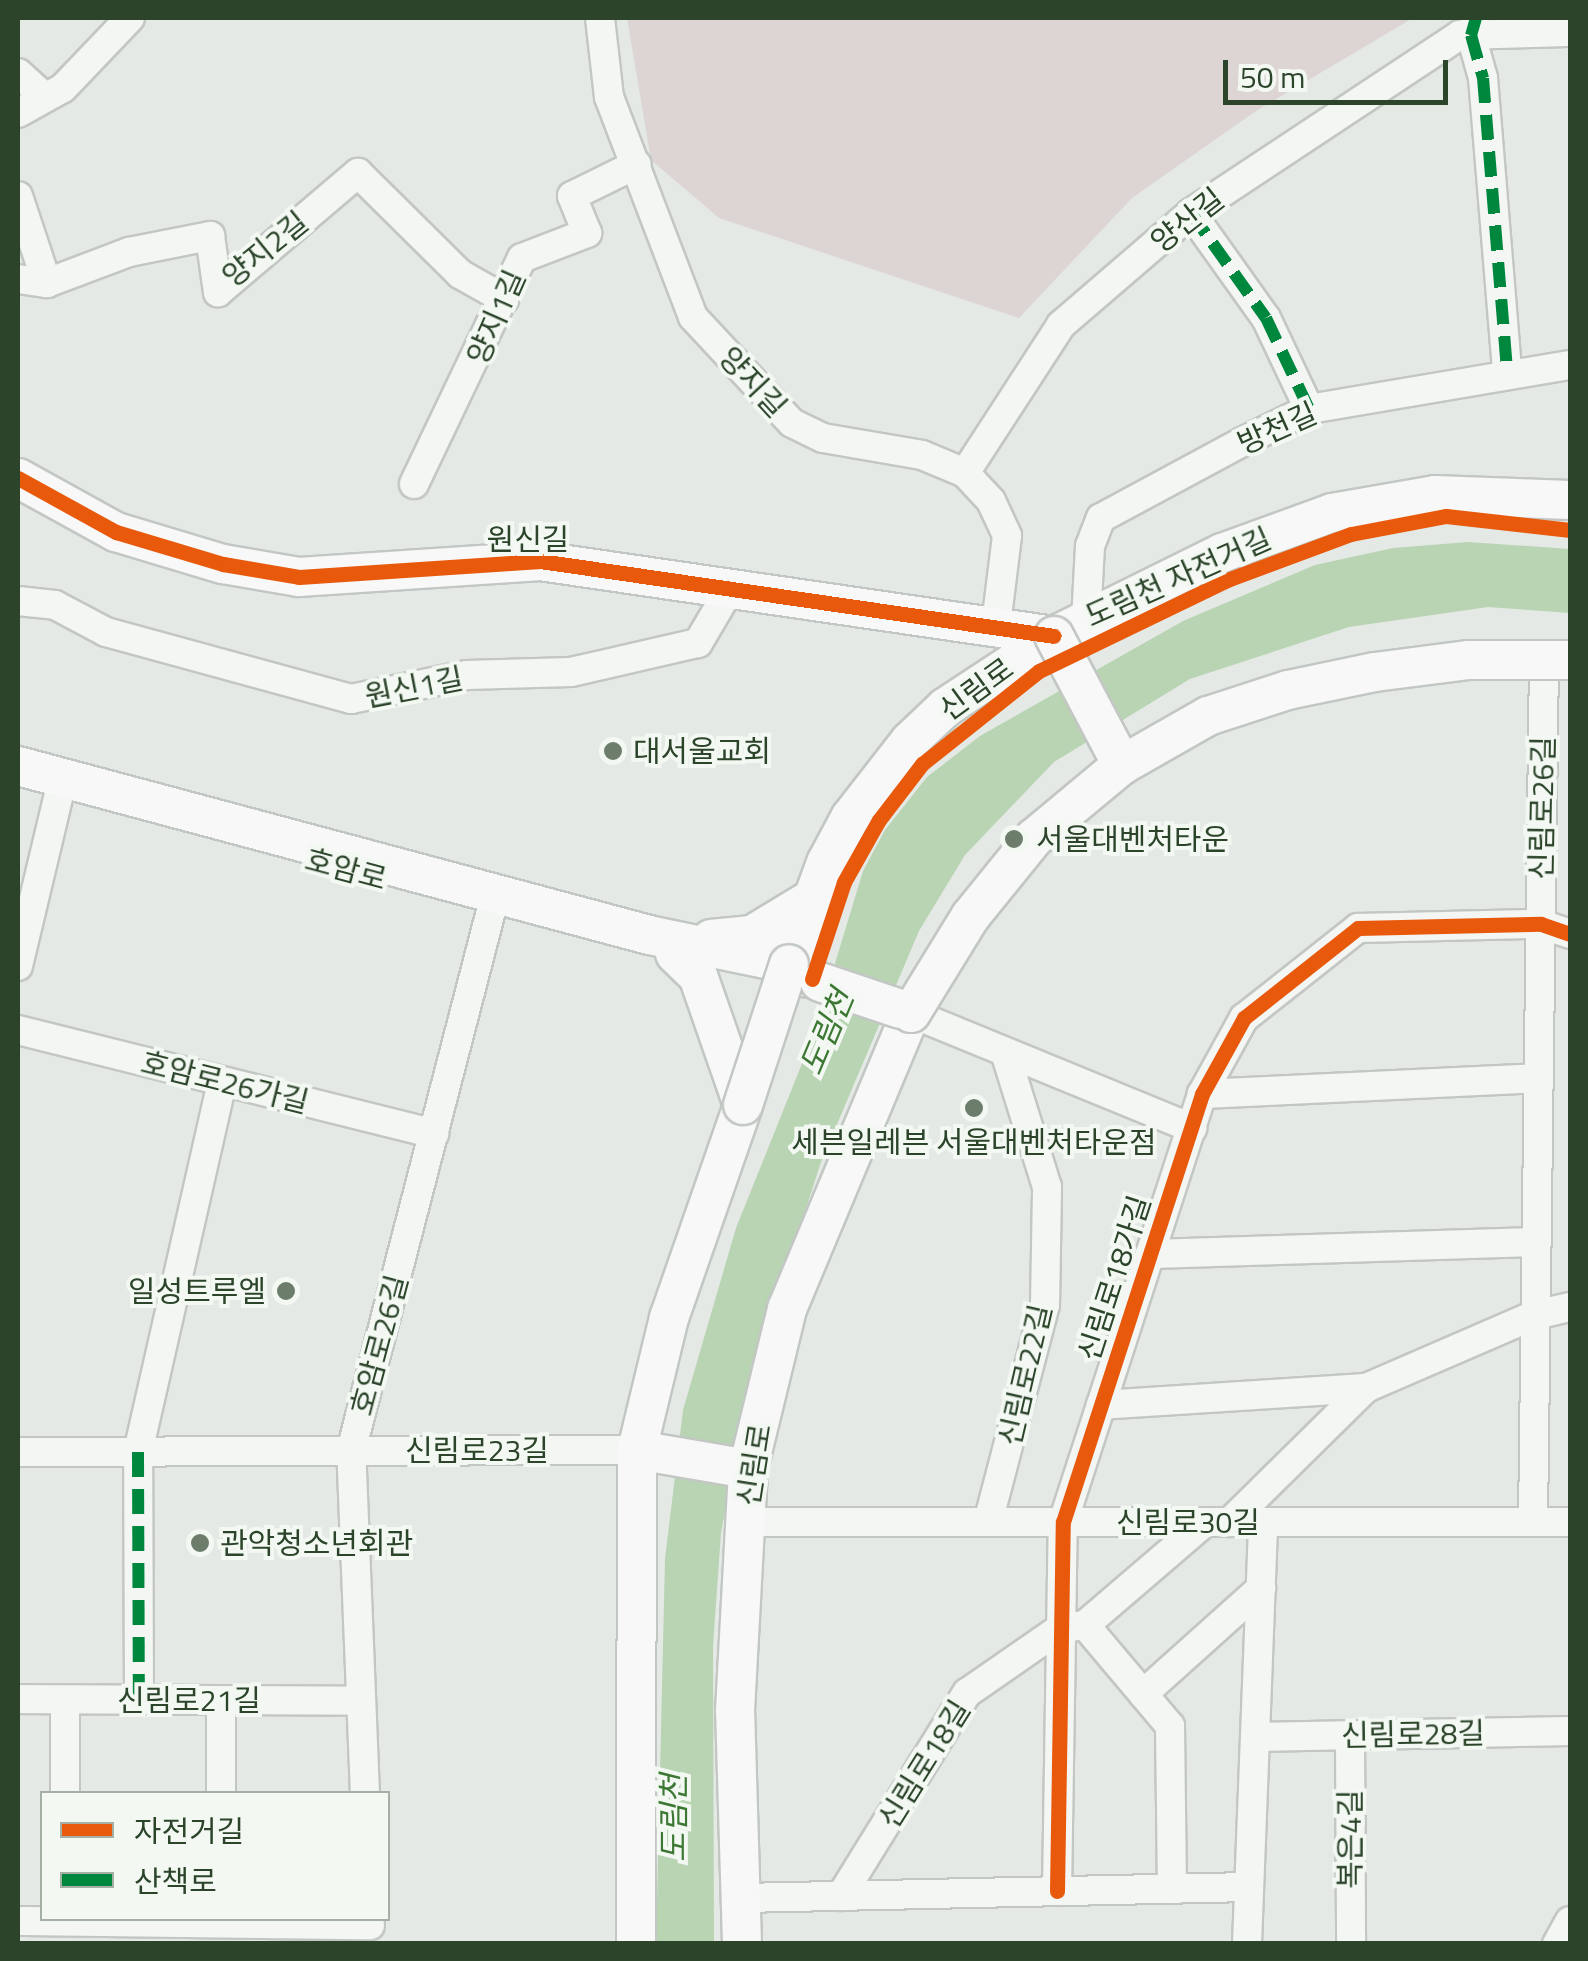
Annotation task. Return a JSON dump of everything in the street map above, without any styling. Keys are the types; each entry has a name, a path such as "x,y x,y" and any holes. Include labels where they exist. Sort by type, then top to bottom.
{"main road":[{"name":"원신길","path":"18,478 116,532 223,564 299,577 540,561 996,624 1070,628"},
{"name":"신림로","path":"743,1105 801,976 814,898 850,818 910,741 946,706 1070,628 1222,553 1332,512 1436,495 1570,500"},
{"path":"1070,628 1122,764"},
{"name":"신림로","path":"742,1944 735,1710 745,1522 742,1468 787,1309 906,1011 1001,877 1074,800 1122,764 1208,716 1288,690 1469,660 1557,659"},
{"path":"18,766 678,948 801,976 906,1011"},
{"name":"호암로","path":"18,784 492,907 678,948"},
{"path":"678,948 752,935 814,898"},
{"path":"636,1944 636,1450 669,1318 743,1105 698,976 678,948"},
{"path":"636,1450 742,1468"}],"street":[{"path":"18,113 63,88 130,18"},
{"name":"양지길","path":"600,18 609,98 693,317 792,423 823,438 922,454 965,473 991,501 1007,536 996,624"},
{"path":"1473,26 1483,78 1507,372"},
{"name":"양산길","path":"965,473 1061,325 1191,213 1473,26 1570,32"},
{"path":"18,73 45,97"},
{"name":"양지1길","path":"414,484 522,258 588,233 572,196 637,164"},
{"name":"양지2길","path":"18,279 48,283 129,252 210,236 218,292 358,173 460,274 504,299"},
{"path":"18,196 48,283"},
{"path":"1191,213 1266,318 1308,409"},
{"name":"방천길","path":"1070,628 1101,518 1308,409 1507,372 1570,365"},
{"name":"원신1길","path":"18,601 55,605 106,632 351,700 467,675 571,672 698,644 731,587"},
{"name":"신림로26길","path":"1533,1522 1540,924 1557,659"},
{"path":"18,966 59,794"},
{"name":"호암로26길","path":"365,1791 351,1451 492,907"},
{"path":"1540,924 1570,934"},
{"name":"신림로18가길","path":"1056,1891 1073,1627 1062,1522 1202,1094 1244,1018 1358,928 1540,924"},
{"path":"906,1011 1192,1128"},
{"name":"호암로26가길","path":"18,1030 434,1134"},
{"name":"신림로22길","path":"988,1522 1045,1306 1047,1187 1005,1052"},
{"path":"1202,1094 1538,1078"},
{"path":"139,1700 138,1452 222,1081"},
{"path":"1150,1254 1536,1242"},
{"path":"1172,1888 1170,1726 1143,1694 1073,1627 1217,1522 1366,1388 1535,1315 1570,1308"},
{"path":"1101,1405 1366,1388"},
{"name":"신림로23길","path":"18,1452 636,1450"},
{"name":"신림로30길","path":"745,1522 1570,1522"},
{"path":"1247,1944 1263,1522"},
{"path":"1143,1694 1261,1588"},
{"name":"신림로18길","path":"840,1896 967,1693 1073,1627"},
{"name":"신림로21길","path":"18,1700 361,1701"},
{"path":"65,1700 65,1791"},
{"path":"221,1700 221,1791"},
{"name":"신림로28길","path":"1255,1738 1570,1731"},
{"name":"복은4길","path":"1350,1735 1351,1944"},
{"path":"742,1898 1249,1887"},
{"path":"1557,1944 1570,1921"},
{"path":"18,1922 66,1928 370,1929"}],"shaded area":[{"path":"627,18 1413,18 1256,111 1132,198 1019,318 719,218 651,160"}],"water":[{"name":"도림천","path":"1468,542 1570,549 1570,613 1488,607 1349,627 1190,679 1054,762 965,855 919,931 821,1162 748,1387 721,1533 713,1646 714,1943 656,1944 665,1559 683,1410 736,1228 813,1036 863,871 885,830 927,777 980,736 1183,621 1315,565 1393,548"}],"marked path":[{"path":"1476,18 1471,35 1483,78 1507,372"},
{"path":"1191,213 1266,318 1309,409"},
{"path":"138,1452 139,1700"}],"cycle path":[{"path":"18,478 116,532 223,564 299,577 540,561 1054,636"},
{"name":"도림천 자전거길","path":"812,979 844,882 879,820 922,764 1039,671 1227,580 1351,534 1446,516 1570,530"},
{"path":"1057,1891 1063,1522 1202,1094 1244,1018 1358,928 1541,924 1570,934"}],"place":[{"name":"대서울교회","path":"613,751"},
{"name":"서울대벤처타운","path":"1014,839"},
{"name":"세븐일레븐 서울대벤처타운점","path":"974,1108"},
{"name":"일성트루엘","path":"286,1291"},
{"name":"관악청소년회관","path":"200,1543"}]}
